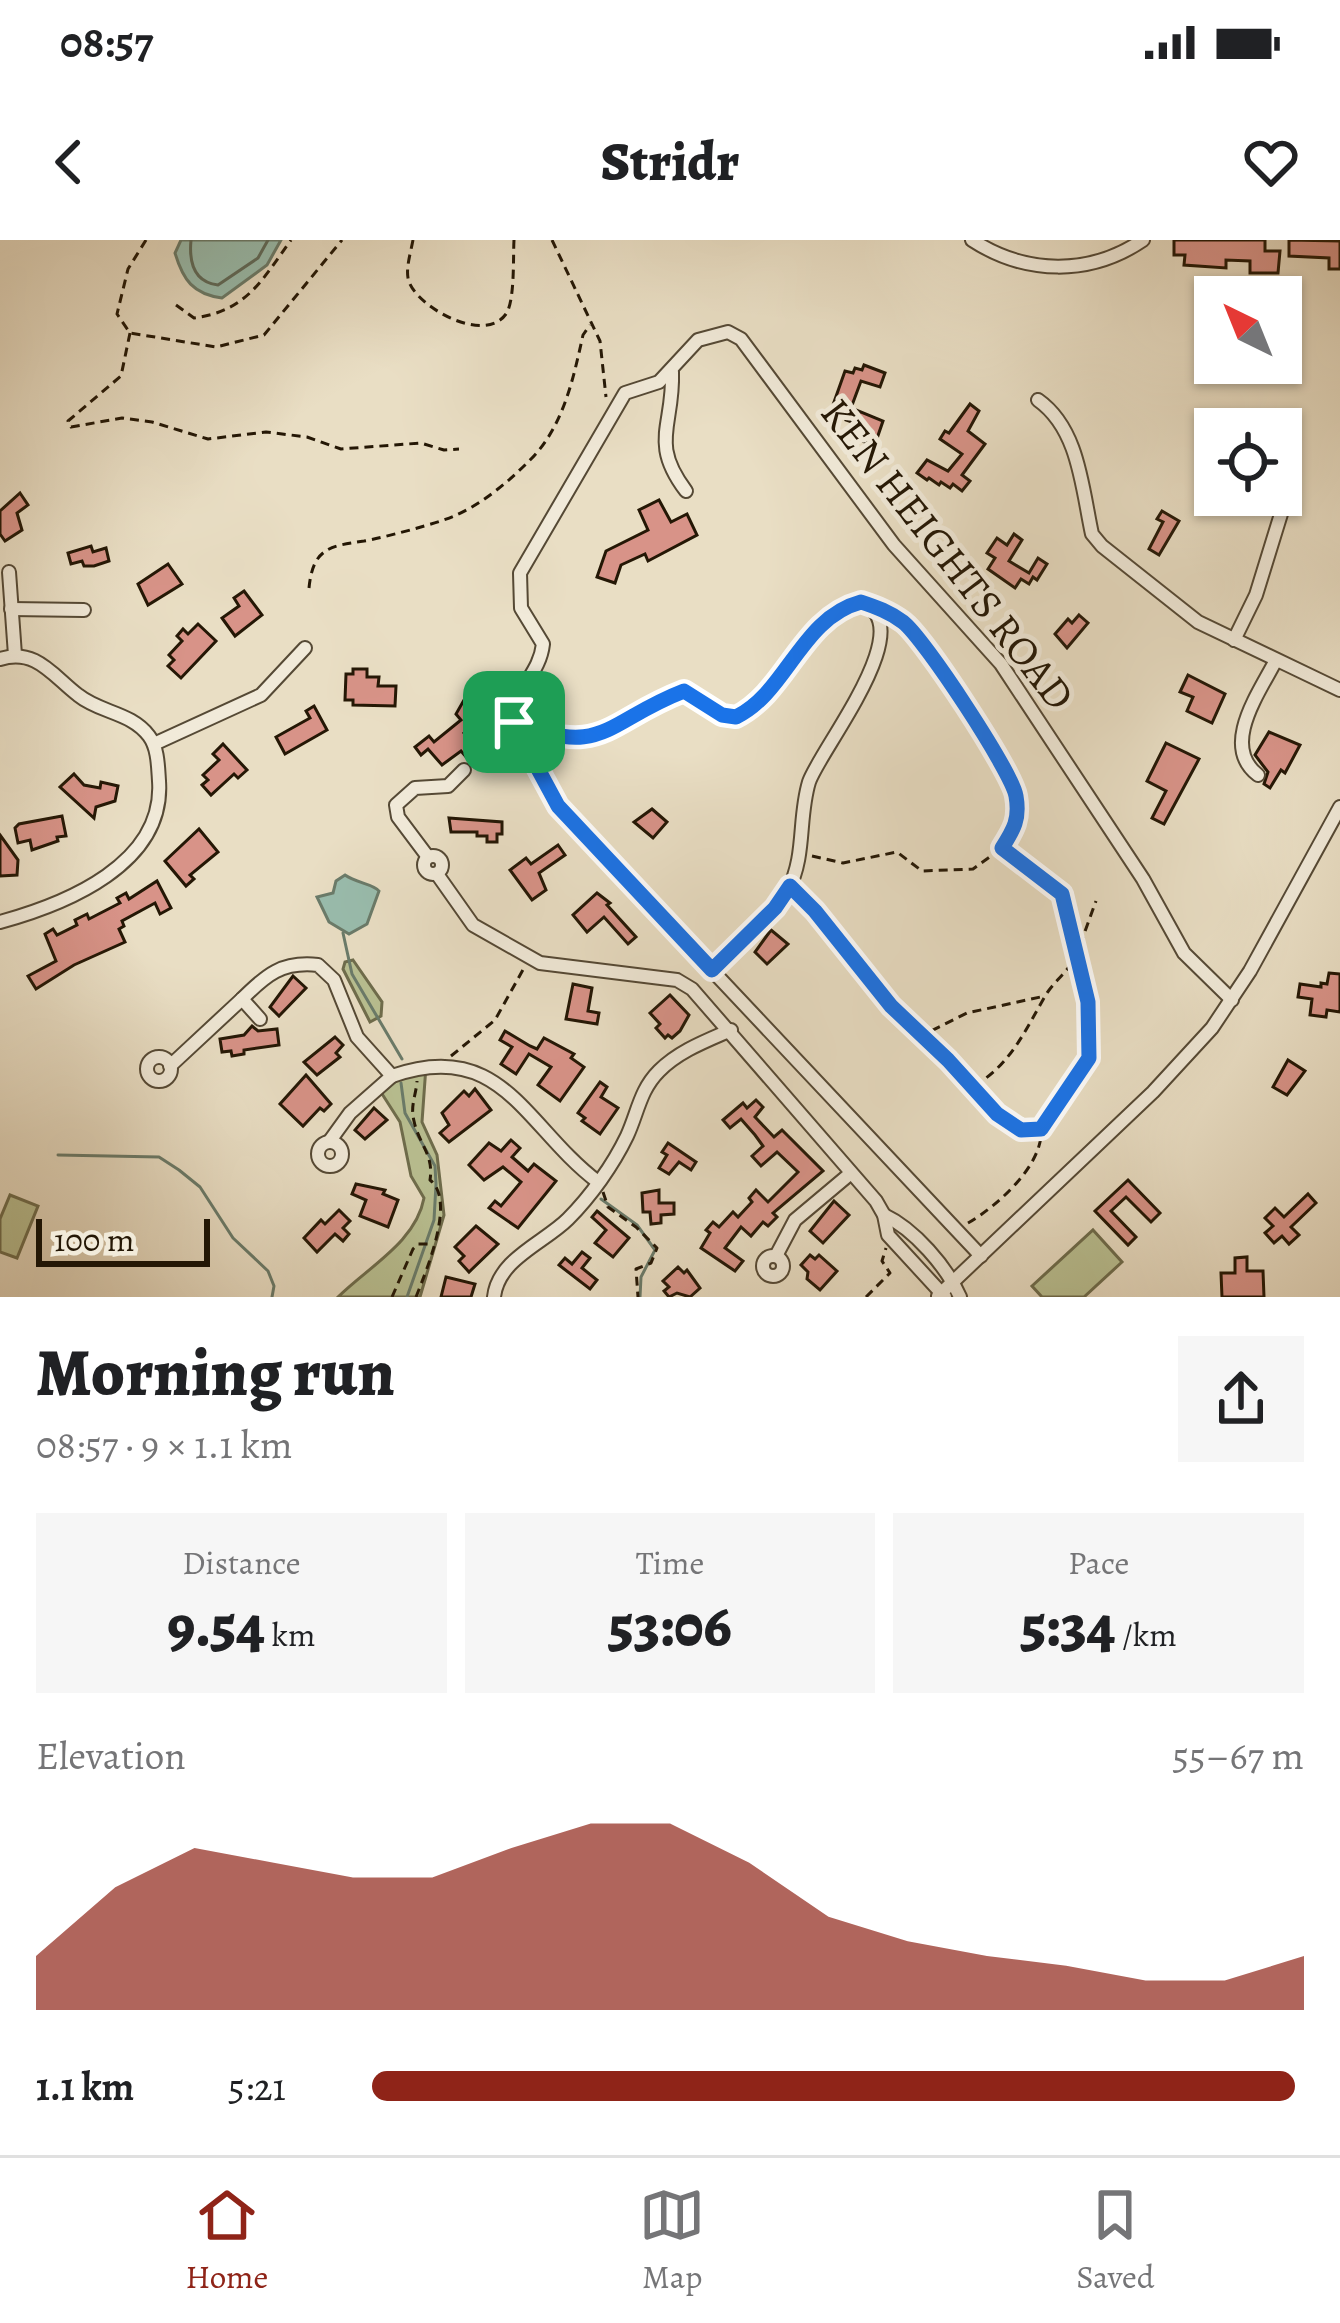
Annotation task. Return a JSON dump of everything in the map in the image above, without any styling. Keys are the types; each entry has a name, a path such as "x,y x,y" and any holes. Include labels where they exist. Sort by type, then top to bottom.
{"street":[{"path":"972,240 1015,261 1060,268 1115,256 1143,240"},
{"name":"KEN HEIGHTS ROAD","path":"672,372 685,352 705,337 728,332 748,348 894,545 1001,664 1143,879 1184,953 1232,1000"},
{"path":"672,372 625,393 612,410 520,574 520,608 543,644 538,669 515,704 514,722 558,806 981,1256"},
{"path":"672,372 665,452 669,468 686,491"},
{"path":"1038,400 1066,430 1097,540 1183,612 1340,690"},
{"path":"1234,640 1256,595 1280,516"},
{"path":"9,572 15,655"},
{"path":"514,722 562,737 589,739 684,691 722,715 736,717 747,711 821,625 849,606 865,603 883,626 880,641 868,675 808,785 801,848 790,886 775,908 712,970"},
{"path":"11,608 84,610"},
{"path":"154,744 261,695 305,648"},
{"path":"0,659 15,655 44,664 85,700 136,723 154,744 159,806 146,840 97,882 0,922"},
{"path":"1258,775 1243,762 1240,745 1255,700 1276,660"},
{"path":"464,770 448,786 415,788 396,805 398,817 428,857 426,871 437,874 473,925 540,963 677,980 692,989 884,1215 926,1250 960,1297"},
{"path":"884,1215 888,1235 941,1296 1172,1074 1232,1000 1340,807"},
{"path":"170,1066 281,966 295,963 324,968 338,988 353,1032 392,1076"},
{"path":"242,999 260,1019"},
{"path":"494,1297 506,1269 570,1217 598,1182 625,1140 651,1080 680,1054 731,1030"},
{"path":"329,1142 350,1113 392,1076 439,1064 480,1072 497,1082 522,1102 561,1151 598,1182"},
{"path":"776,1256 795,1220 851,1173"},
{"path":"884,1215 881,1230 887,1246 905,1268 915,1267"},
{"path":"915,1267 926,1250"}],"path":[{"path":"146,240 128,269 117,314 130,333 121,376 83,405 68,421 71,427 122,418 208,439 266,432 307,437 341,449 421,443 444,450 459,448"},
{"path":"176,305 194,318 221,314 254,292 291,240"},
{"path":"130,333 216,347 264,335 342,240"},
{"path":"413,240 408,279 415,292 468,326 486,328 504,318 513,301 514,240"},
{"path":"552,240 599,341 612,410"},
{"path":"309,588 310,574 321,554 340,542 364,541 450,518 483,501 532,459 558,422 590,325"},
{"path":"801,848 818,860 842,863 896,852 922,871 973,869 1002,848 1018,822 1016,790 934,656 905,623 865,603"},
{"path":"955,1230 975,1220 1026,1172 1043,1138 1041,1129 1089,1058 1088,1002 1062,894 1002,848"},
{"path":"790,886 861,972 997,1114 1021,1130 1041,1129"},
{"path":"973,1087 991,1077 1020,1043 1045,996 1073,963 1096,901"},
{"path":"439,1064 494,1020 524,967"},
{"path":"915,1029 931,1031 967,1013 1045,996"},
{"path":"414,1068 418,1088 412,1100 414,1122 431,1154 432,1183 440,1186 441,1218 416,1297"},
{"path":"608,1204 655,1246 651,1263 643,1263 635,1275 638,1297"},
{"path":"392,1297 413,1249 432,1244"},
{"path":"866,1297 890,1273 882,1261 887,1246"}],"shaded area":[{"path":"353,960 382,1002 381,1016 370,1022 343,969 345,962"},
{"path":"426,1066 422,1122 437,1155 444,1215 420,1297 338,1297 401,1241 419,1214 424,1198 411,1176 400,1122 377,1086"},
{"path":"10,1195 38,1206 17,1258 0,1252 0,1219"},
{"path":"1093,1230 1122,1262 1084,1297 1042,1297 1032,1286"}],"water":[{"path":"181,240 281,240 267,265 222,298 196,289 186,278 175,253"},
{"path":"345,875 379,891 367,924 349,934 329,922 317,897 333,893 336,881"}],"building":[{"path":"1174,240 1265,240 1265,251 1280,251 1278,273 1250,273 1250,261 1226,260 1226,268 1184,265 1185,255 1174,255"},
{"path":"1289,240 1340,241 1340,269 1329,269 1329,258 1289,256"},
{"path":"864,365 885,373 880,387 861,381 851,408 883,421 873,450 864,447 867,427 846,420 847,415 833,405 845,371 853,373"},
{"path":"970,404 979,411 968,431 985,444 962,475 970,481 962,491 917,473 927,460 948,471 962,454 940,439"},
{"path":"20,493 28,505 17,513 22,530 5,541 0,534 0,511"},
{"path":"659,500 671,522 687,514 697,535 648,561 645,554 621,565 615,583 597,577 606,551 648,530 639,510"},
{"path":"1162,511 1179,521 1159,555 1149,549 1163,522 1157,519"},
{"path":"1014,534 1022,540 1009,561 1029,573 1038,558 1047,564 1037,580 1033,577 1029,584 1021,579 1015,588 988,569 995,558 987,553 997,538 1007,545"},
{"path":"91,546 93,552 106,548 109,561 94,566 84,566 82,561 71,564 68,553"},
{"path":"168,564 182,584 148,605 138,584"},
{"path":"244,591 262,615 235,636 222,618 239,606 234,598"},
{"path":"1079,615 1088,623 1067,648 1055,634 1068,619 1072,623"},
{"path":"198,624 216,641 181,678 168,666 174,660 169,655 182,641 177,636 183,629 188,634"},
{"path":"353,669 367,669 367,677 379,677 378,686 396,686 395,706 353,705 353,700 345,700 346,674 353,674"},
{"path":"1188,675 1225,694 1212,723 1187,711 1193,697 1180,692"},
{"path":"472,686 501,702 495,712 504,717 504,727 497,734 477,722 464,733 476,751 467,758 461,751 442,765 428,749 421,755 415,747 429,736 434,742 461,720 456,714"},
{"path":"314,706 327,730 285,754 276,737 310,718 306,711"},
{"path":"1269,732 1300,745 1285,773 1281,770 1270,788 1264,784 1268,772 1255,755"},
{"path":"1166,743 1199,759 1164,824 1152,818 1166,791 1147,781"},
{"path":"223,744 247,770 238,778 234,774 211,795 202,785 208,780 203,775 219,760 213,754"},
{"path":"74,774 84,785 118,786 115,801 96,807 94,818 60,787"},
{"path":"652,809 667,822 653,838 634,822"},
{"path":"62,816 66,836 57,837 58,841 32,850 30,840 18,843 15,828 19,824"},
{"path":"449,818 502,822 502,834 497,834 497,842 487,842 487,836 477,836 477,832 451,832"},
{"path":"199,829 218,852 190,875 194,879 186,886 165,861"},
{"path":"0,835 18,860 17,875 0,876"},
{"path":"558,845 565,855 539,873 546,890 532,900 510,870 526,858 531,864"},
{"path":"157,881 171,908 160,914 155,903 122,921 124,926 119,929 125,942 36,989 28,976 56,961 45,934 53,929 57,935 77,925 75,920 87,914 89,919 120,903 117,898 126,893 129,899"},
{"path":"597,893 636,937 628,944 604,917 587,932 573,915"},
{"path":"771,930 788,944 767,964 755,952"},
{"path":"1329,973 1340,974 1340,1012 1310,1015 1312,999 1298,997 1300,984 1321,987 1327,984"},
{"path":"293,976 306,988 279,1016 270,1007"},
{"path":"573,984 592,988 588,1011 599,1013 597,1024 566,1019"},
{"path":"670,995 689,1015 680,1031 665,1038 650,1013"},
{"path":"252,1026 258,1031 277,1029 279,1045 232,1056 231,1051 222,1052 220,1039 244,1035"},
{"path":"505,1031 537,1049 544,1038 574,1054 571,1058 584,1067 560,1101 538,1085 551,1067 529,1054 516,1074 501,1064 512,1047 500,1040"},
{"path":"335,1037 343,1045 336,1053 340,1057 317,1075 304,1062"},
{"path":"1288,1060 1305,1071 1287,1095 1273,1087"},
{"path":"306,1075 331,1104 324,1111 320,1108 303,1126 280,1104"},
{"path":"600,1082 607,1087 601,1097 618,1108 600,1134 578,1113"},
{"path":"475,1089 491,1110 449,1142 440,1133 449,1125 442,1113 464,1091 469,1096"},
{"path":"756,1100 763,1107 755,1117 774,1137 782,1130 823,1171 773,1213 777,1217 768,1226 763,1222 751,1236 741,1227 725,1248 743,1261 735,1271 701,1248 710,1233 706,1230 713,1222 719,1227 733,1212 738,1217 756,1190 768,1202 798,1172 777,1152 761,1166 752,1156 763,1146 755,1135 741,1119 730,1128 723,1120 743,1103 747,1108"},
{"path":"374,1108 387,1120 365,1139 355,1130"},
{"path":"511,1140 520,1148 512,1157 528,1171 534,1164 556,1181 518,1228 489,1208 495,1201 501,1206 521,1182 503,1167 484,1180 469,1165 489,1143 501,1151"},
{"path":"668,1143 696,1162 691,1170 679,1162 669,1174 659,1168"},
{"path":"1128,1180 1160,1213 1151,1222 1126,1197 1111,1211 1136,1237 1128,1245 1095,1211"},
{"path":"356,1184 385,1190 383,1194 398,1200 388,1227 360,1216 366,1200 352,1194"},
{"path":"659,1190 659,1203 674,1203 674,1214 661,1215 661,1223 651,1224 650,1212 643,1212 642,1193"},
{"path":"1308,1194 1316,1203 1291,1227 1299,1235 1289,1244 1282,1236 1274,1243 1265,1233 1273,1226 1265,1218 1275,1208 1284,1217"},
{"path":"834,1201 849,1215 823,1243 810,1231"},
{"path":"339,1210 350,1221 343,1228 349,1234 343,1241 335,1234 317,1252 304,1238"},
{"path":"597,1211 629,1238 613,1257 595,1243 606,1230 592,1217"},
{"path":"476,1226 498,1244 469,1272 455,1247"},
{"path":"582,1252 590,1258 582,1268 597,1280 590,1289 559,1265 565,1258 572,1264"},
{"path":"810,1255 815,1259 819,1255 837,1271 820,1290 807,1279 808,1272 801,1265"},
{"path":"1247,1257 1247,1271 1263,1271 1264,1297 1222,1297 1221,1273 1235,1273 1235,1258"},
{"path":"678,1267 684,1273 687,1270 700,1288 690,1297 677,1293 669,1297 664,1291 669,1287 663,1281"},
{"path":"446,1277 475,1284 471,1297 441,1297"}],"waterway":[{"path":"343,933 352,974 402,1059"},
{"path":"401,1083 405,1113 435,1166 436,1184 434,1220 407,1297"},
{"path":"58,1155 159,1157 179,1170 200,1187 233,1238 268,1271 274,1286 272,1297"},
{"path":"601,1199 637,1225 655,1250 641,1277 640,1297"}],"route":[{"path":"856,602 879,607 905,623 934,656 1016,790 1018,822 1002,848 1062,894 1088,1002 1089,1058 1066,1096 1041,1129 1021,1130 997,1114 891,1006 790,886 775,908 712,970 558,806 514,722 562,737 589,739 684,691 722,715 736,717 758,699 813,632 856,602"}]}
